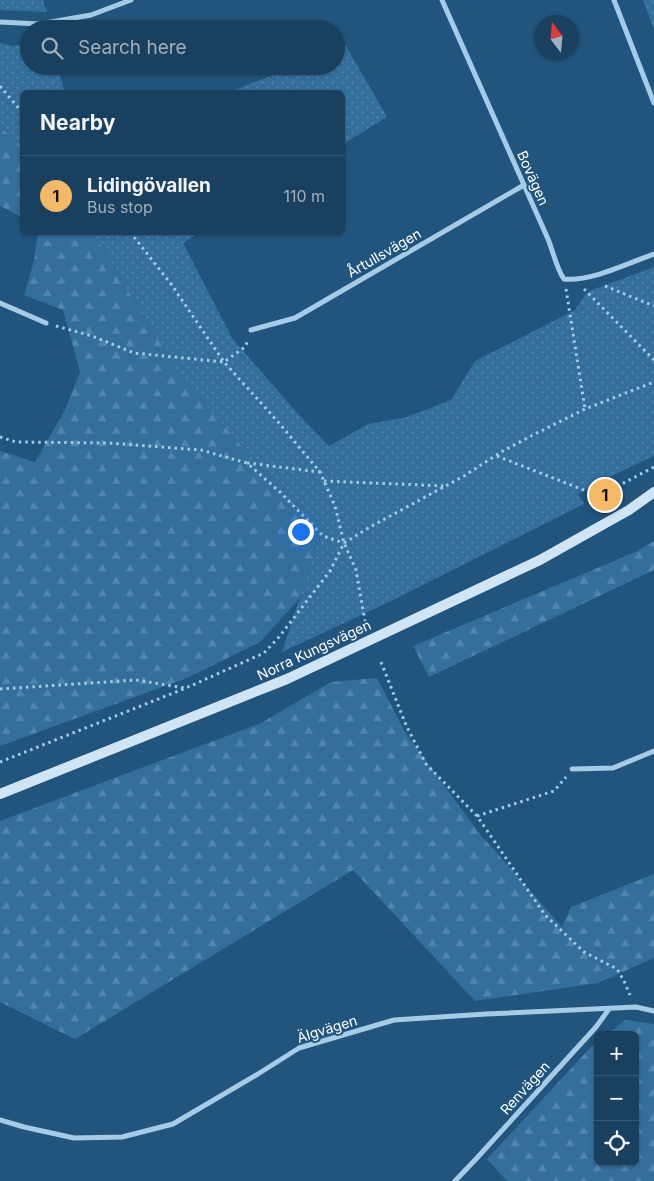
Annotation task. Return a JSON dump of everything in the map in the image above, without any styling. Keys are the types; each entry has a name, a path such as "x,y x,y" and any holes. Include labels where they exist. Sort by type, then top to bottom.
{"main road":[{"name":"Norra Kungsvägen","path":"629,510 654,492"},
{"name":"Norra Kungsvägen","path":"0,794 287,679 540,560 629,510 654,499"}],"street":[{"path":"60,20 91,15 131,0"},
{"name":"Bovägen","path":"442,0 564,279"},
{"path":"614,0 654,103"},
{"path":"0,22 20,23"},
{"name":"Årtullsvägen","path":"251,330 295,318 524,185"},
{"path":"564,279 586,278 654,254"},
{"path":"0,303 46,323"},
{"path":"572,768 613,768 654,751"},
{"name":"Älgvägen","path":"0,1120 74,1138 122,1137 174,1124 299,1048 394,1020 636,1008 654,1012"},
{"name":"Renvägen","path":"455,1181 596,1026 609,1009"}],"path":[{"path":"0,86 20,110"},
{"path":"132,235 171,284 224,362 280,423 320,472 335,506 344,543 356,570 365,621"},
{"path":"586,278 654,306"},
{"path":"564,279 584,409"},
{"path":"575,280 654,360"},
{"path":"46,323 92,336 134,353 224,362 245,347 251,330"},
{"path":"0,762 186,688 264,654 330,572 344,543 533,435 584,409 654,382"},
{"path":"0,437 16,442 110,443 201,450 247,463 320,472"},
{"path":"496,456 598,496 654,467"},
{"path":"247,463 280,492 323,536 344,543"},
{"path":"324,482 446,486"},
{"path":"381,662 406,725 426,764 477,816 545,915 584,952 617,969 636,1008"},
{"path":"0,690 136,680 186,688"},
{"path":"477,816 554,791 572,768"}],"green space":[{"path":"0,0 43,0 47,12 0,10"},
{"path":"643,0 654,0 654,30"},
{"path":"0,43 13,46 20,45 20,75 60,75 64,90 20,90 20,144 0,127"},
{"path":"345,46 387,117 345,143 345,90 235,90 272,75 345,75"},
{"path":"0,127 20,144 20,216 0,206"},
{"path":"38,235 94,235 181,377 320,536 300,598 260,642 187,678 0,746 0,451 35,462 65,410 80,372 63,310 24,295 34,261"},
{"path":"94,235 196,235 183,243 232,338 298,414 329,446 368,424 407,417 451,400 475,361 575,310 587,292 654,267 654,456 578,494 584,504 391,601 282,652 320,536 181,377"},
{"path":"654,541 654,570 429,677 413,646 635,552"},
{"path":"377,678 405,732 479,833 562,927 571,907 654,874 654,958 598,983 475,1001 353,870 75,1039 0,1002 0,821 261,723 331,682"},
{"path":"625,1020 654,1024 654,1181 507,1181 487,1159 594,1045 594,1166 639,1166 639,1031 612,1031"}],"place":[{"name":"Lidingövallen","path":"605,495"}]}
